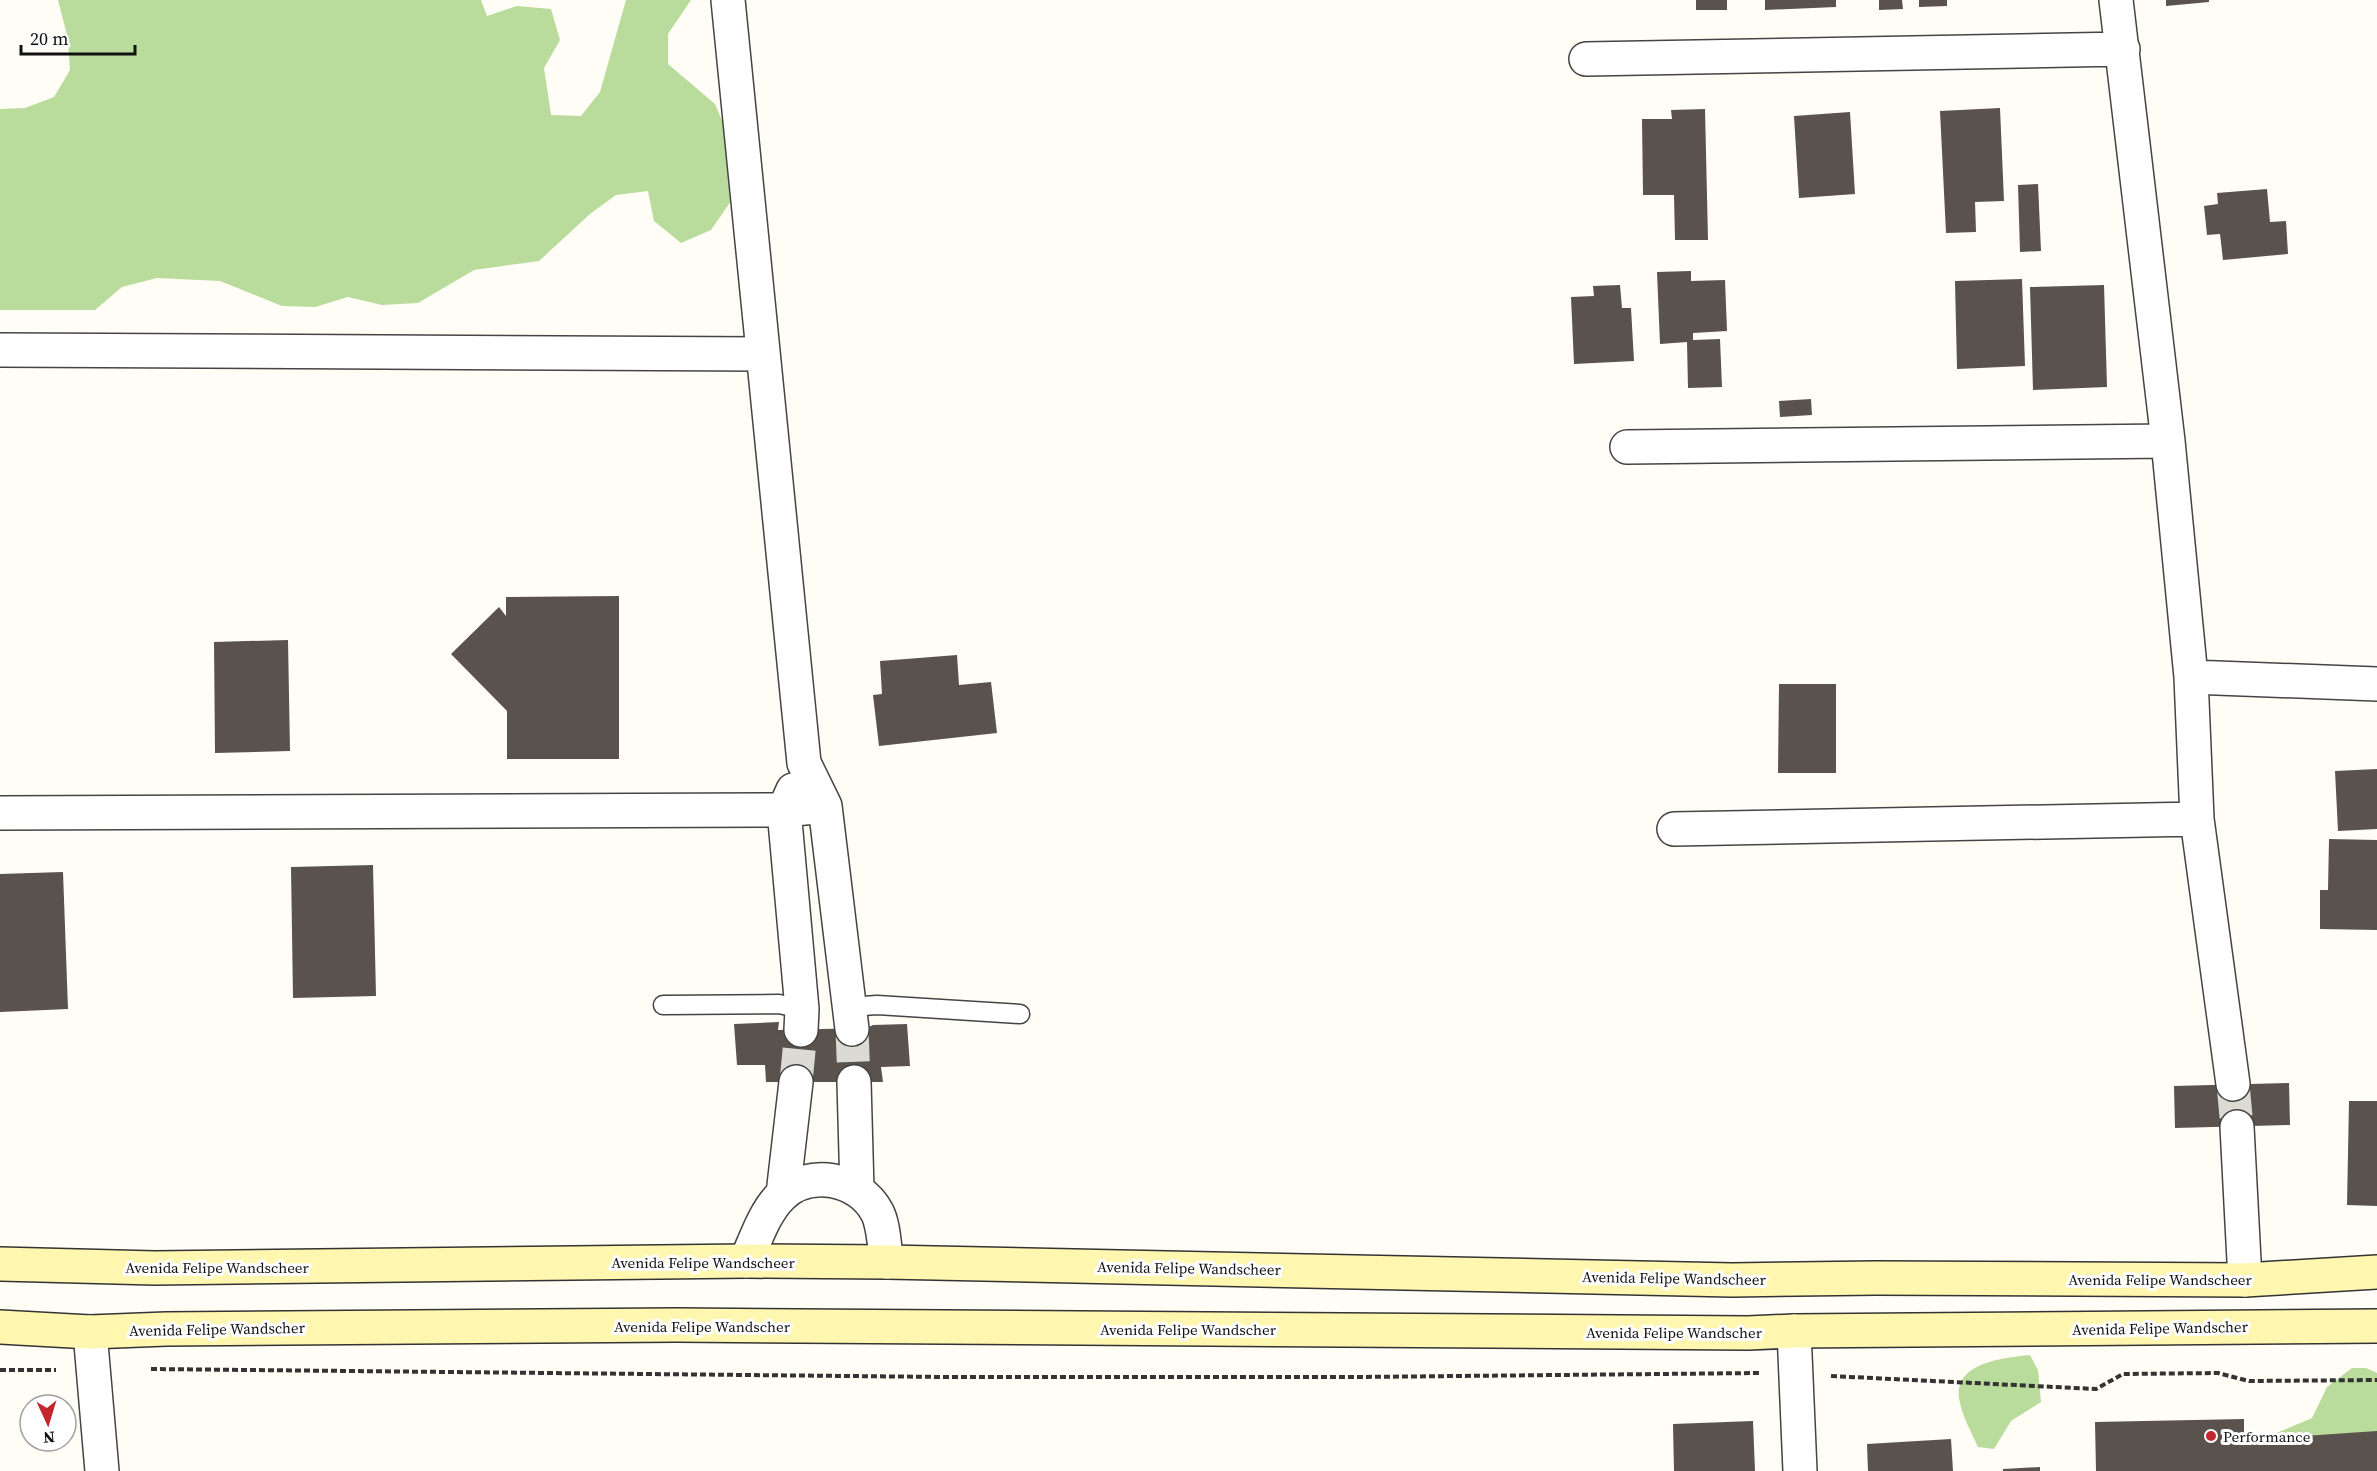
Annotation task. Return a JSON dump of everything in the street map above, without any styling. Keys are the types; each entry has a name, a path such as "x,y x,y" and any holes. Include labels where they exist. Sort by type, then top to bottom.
{"main road":[{"name":"Avenida Felipe Wandscheer","path":"0,1264 155,1268 746,1261 886,1262 1732,1280 1887,1278 2245,1280 2377,1272"},
{"name":"Avenida Felipe Wandscher","path":"0,1327 90,1332 665,1325 1737,1333 2377,1326"}],"street":[{"path":"728,0 804,763 825,806 851,1018 801,1020 784,810 804,763"},
{"path":"2116,0 2168,441 2191,677 2198,819 2233,1084"},
{"path":"1586,59 2123,49"},
{"path":"0,350 763,354"},
{"path":"1627,447 2168,441"},
{"path":"2191,677 2377,684"},
{"path":"0,813 784,810 825,806"},
{"path":"1674,829 2198,819"},
{"path":"783,1194 796,1082"},
{"path":"854,1082 857,1190"},
{"path":"2237,1127 2245,1280"},
{"path":"746,1261 772,1206 783,1194 797,1185 812,1180 843,1183 857,1190 869,1200 878,1214 886,1262"},
{"path":"1794,1331 1800,1471"},
{"path":"90,1332 102,1471"}],"lane":[{"path":"663,1005 779,1004 801,1020"},
{"path":"851,1018 877,1005 1020,1014"}],"path":[{"path":"0,1370 536,1372 946,1377 1796,1374 2096,1389 2122,1374 2218,1373 2249,1381 2377,1380"}],"green space":[{"path":"58,0 481,0 487,16 517,6 551,9 560,40 544,68 551,115 581,116 600,92 626,0 691,0 668,34 668,64 715,104 728,135 731,201 711,230 681,243 654,221 648,191 616,195 590,214 539,261 474,270 418,303 382,305 348,297 315,307 282,306 220,281 157,278 122,287 95,310 0,310 0,109 25,108 54,97 70,70 68,39"},
{"path":"2030,1355 2038,1370 2041,1402 2011,1421 1994,1449 1978,1447 1965,1420 1960,1403 1959,1390 1963,1379 1970,1371 1981,1365 2006,1358"},
{"path":"2352,1368 2366,1368 2377,1373 2377,1466 2366,1471 2231,1471 2247,1440 2279,1432 2312,1418 2327,1387"}],"building":[{"path":"1696,0 1727,0 1727,10 1696,10"},
{"path":"1765,0 1836,0 1836,7 1765,10"},
{"path":"1879,0 1902,0 1903,9 1879,10"},
{"path":"1919,0 1947,0 1947,6 1919,7"},
{"path":"2166,0 2209,0 2209,2 2166,6"},
{"path":"2000,108 2004,201 1975,202 1976,232 1946,233 1940,111"},
{"path":"1705,109 1708,240 1675,240 1674,195 1643,195 1642,119 1672,119 1671,110"},
{"path":"1850,112 1855,194 1799,198 1794,116"},
{"path":"2038,184 2041,251 2020,252 2018,185"},
{"path":"2267,189 2270,222 2286,221 2288,254 2223,260 2220,234 2207,235 2204,206 2218,204 2217,193"},
{"path":"1691,271 1691,281 1725,280 1727,331 1693,333 1693,340 1720,339 1722,387 1688,388 1687,342 1660,344 1657,272"},
{"path":"2022,279 2025,366 1957,369 1955,281"},
{"path":"1620,285 1622,308 1631,308 1634,361 1574,364 1571,297 1594,296 1593,286"},
{"path":"2104,285 2107,387 2033,390 2030,287"},
{"path":"1811,399 1812,415 1780,417 1779,401"},
{"path":"619,596 619,759 507,759 507,711 451,654 499,607 506,616 506,597"},
{"path":"288,640 290,751 215,753 214,642"},
{"path":"957,655 959,685 991,682 997,733 879,746 873,695 882,694 880,661"},
{"path":"1779,684 1836,684 1836,773 1778,773"},
{"path":"2377,769 2377,829 2338,831 2335,771"},
{"path":"2329,839 2377,840 2377,930 2320,929 2320,890 2328,890"},
{"path":"373,865 376,996 293,998 291,867"},
{"path":"63,872 68,1009 0,1012 0,874"},
{"path":"779,1022 778,1030 867,1028 873,1025 907,1024 910,1066 881,1067 883,1082 766,1082 765,1065 737,1065 734,1024"},
{"path":"2289,1083 2290,1125 2175,1128 2174,1086"},
{"path":"2349,1101 2377,1101 2377,1206 2347,1205"},
{"path":"2244,1419 2244,1440 2377,1431 2377,1471 2096,1471 2095,1422"},
{"path":"1753,1421 1755,1471 1674,1471 1673,1424"},
{"path":"1951,1439 1953,1471 1868,1471 1867,1444"},
{"path":"2040,1467 2040,1471 2003,1471 2003,1469"}],"tunnel":[{"path":"852,1029 854,1082"},
{"path":"796,1082 801,1030"},
{"path":"2233,1084 2237,1127"}],"place":[{"name":"Performance","path":"2211,1436"}]}
